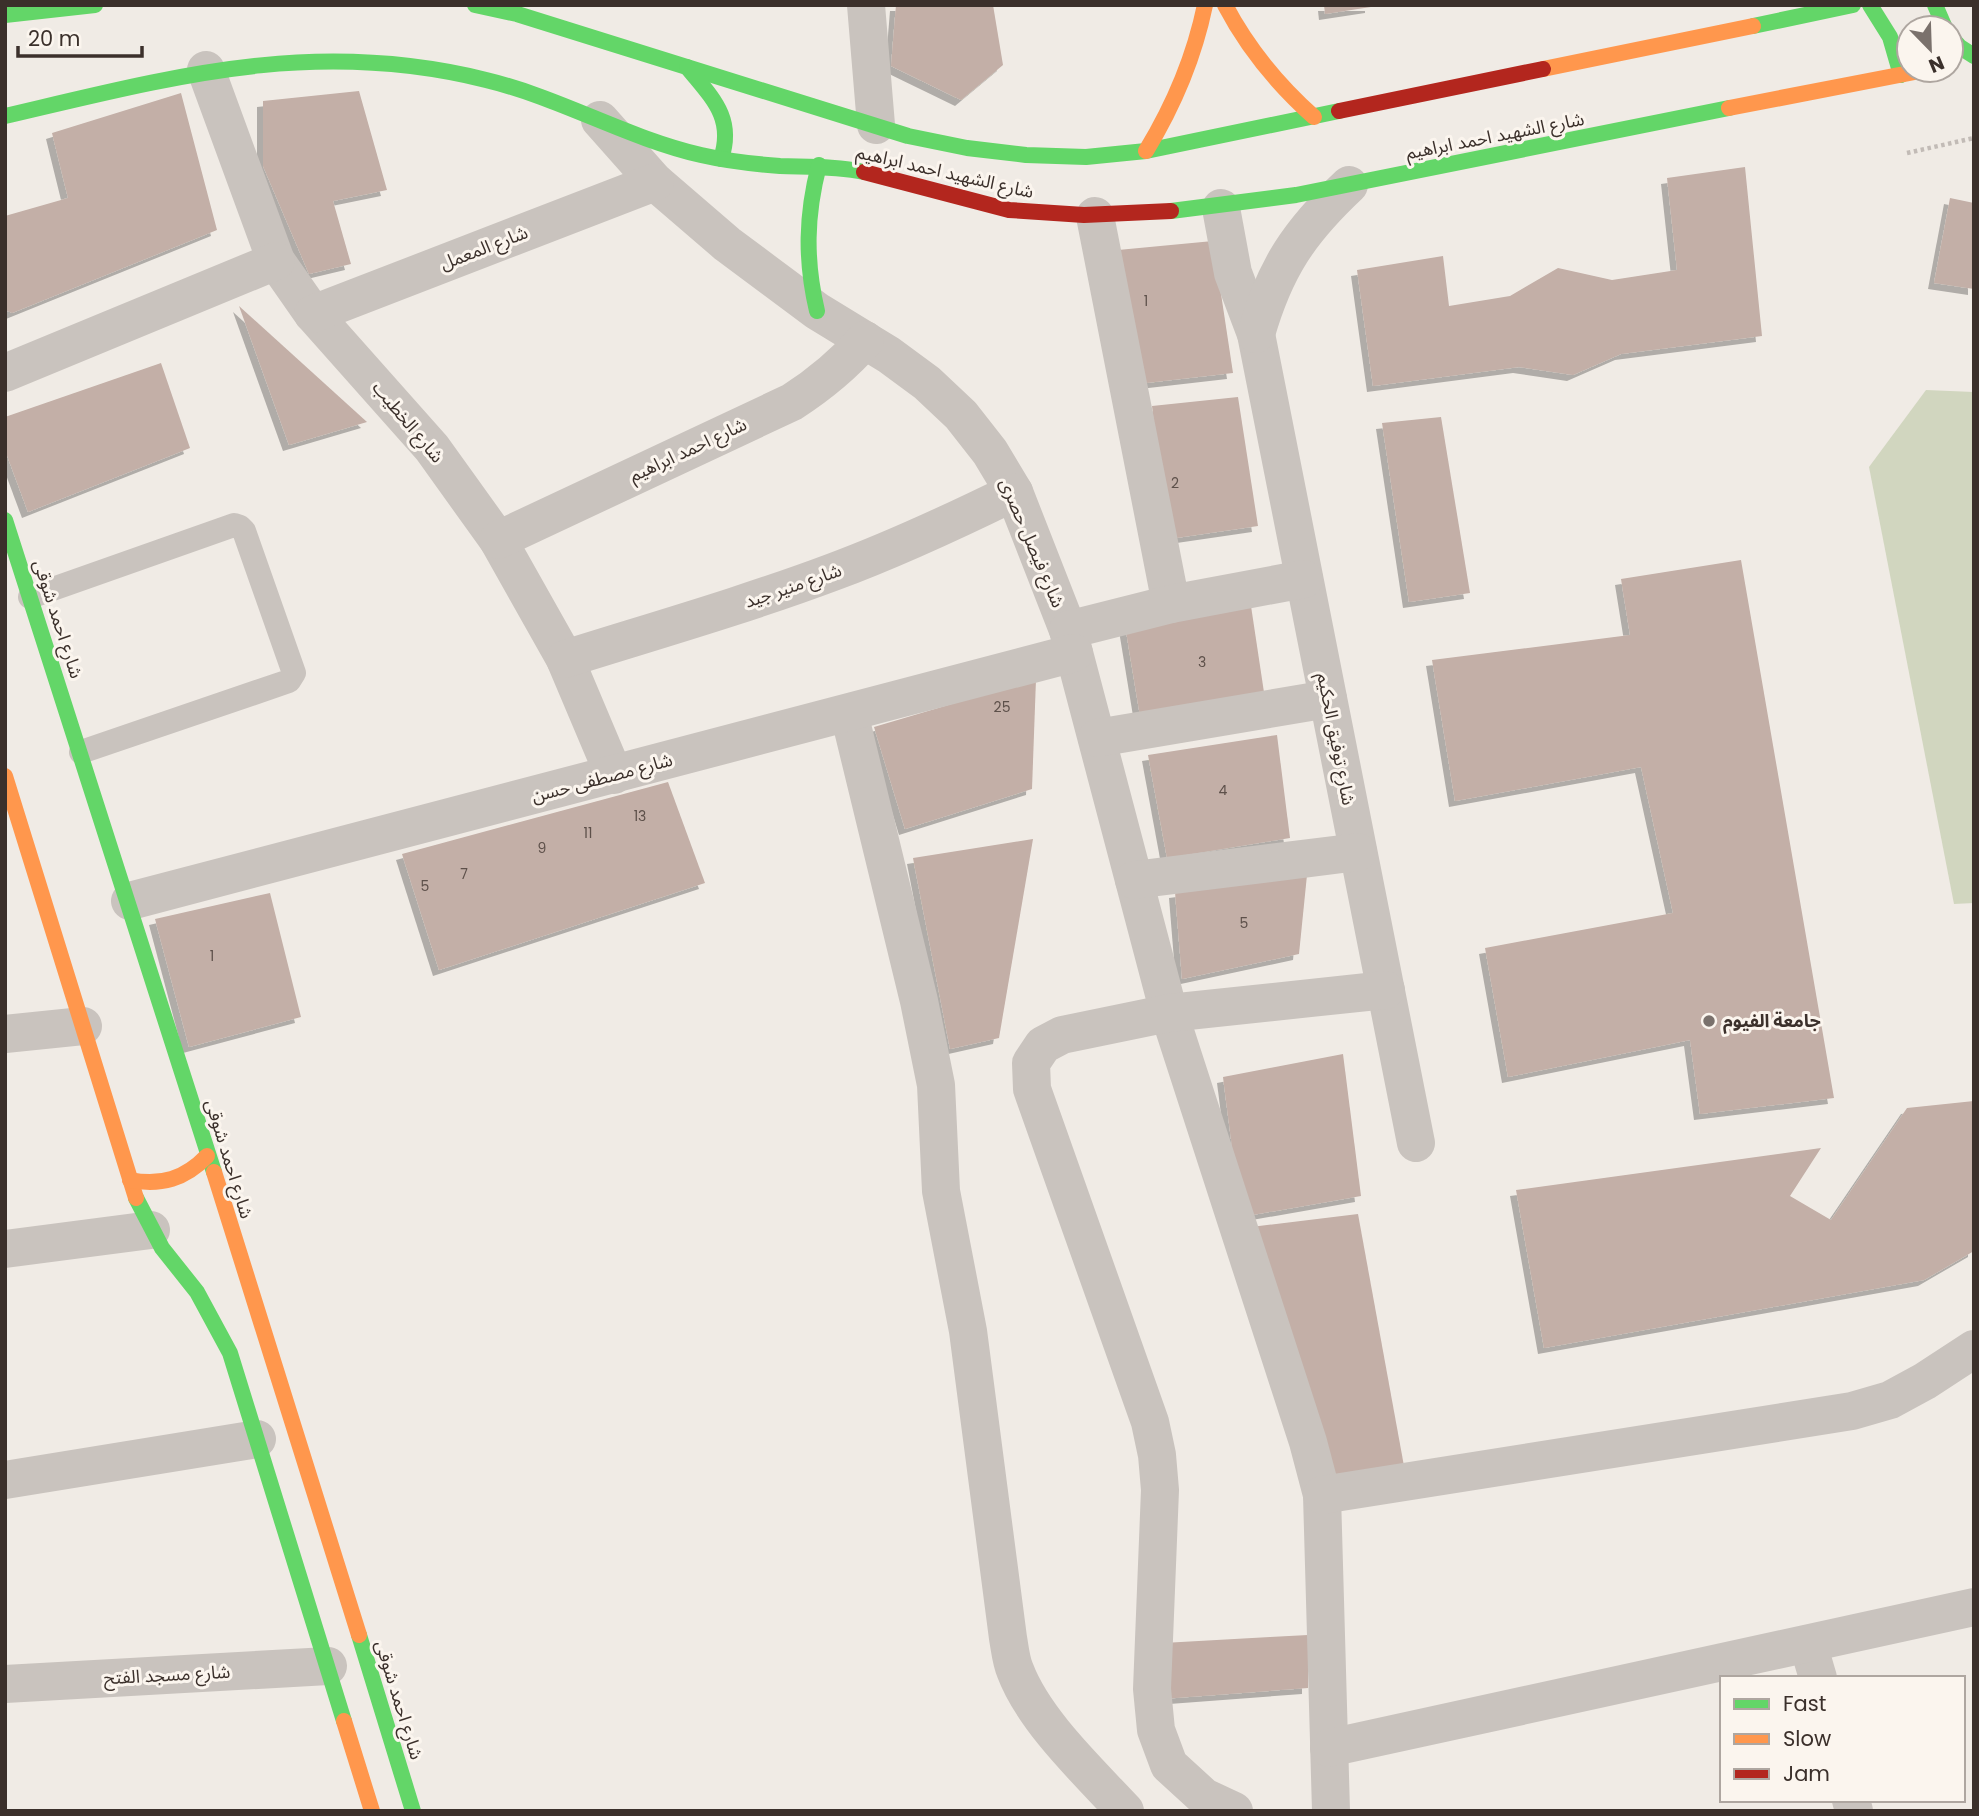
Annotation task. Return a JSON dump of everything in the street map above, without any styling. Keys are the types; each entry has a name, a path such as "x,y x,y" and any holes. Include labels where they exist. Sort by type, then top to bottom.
{"main road":[{"path":"5,15 95,5"},
{"name":"شارع الشهيد احمد ابراهيم","path":"475,5 517,14 908,136 1009,155 1060,158 1111,157 1146,151 1853,5"},
{"path":"1146,151 1171,111 1190,68 1205,5"},
{"path":"1225,5 1238,33 1260,64 1285,92 1314,117"},
{"path":"1870,5 1890,37 1895,54"},
{"name":"شارع الشهيد احمد ابراهيم","path":"5,116 206,71 258,63 363,61 471,76 515,88 559,102 639,137 721,159 849,169 964,200 1028,213 1095,215 1221,208 1895,76"},
{"path":"687,67 724,117 727,138 721,159"},
{"path":"817,311 806,253 806,223 819,165"},
{"name":"شارع احمد شوقى","path":"5,520 130,901 207,1156 413,1811"},
{"path":"5,776 138,1206 151,1230 197,1292 215,1322 234,1364 372,1811"},
{"path":"130,1180 144,1184 173,1181 186,1175 207,1156"}],"street":[{"path":"866,5 876,125"},
{"name":"شارع الخطيب","path":"206,71 276,261 313,314 432,448 498,540 565,659 614,775"},
{"name":"شارع فيصل حصرى","path":"600,120 655,182 727,244 817,311 927,383 961,415 990,452 1014,492 1071,642 1169,1013 1308,1442 1322,1495 1331,1811"},
{"name":"شارع المعمل","path":"313,314 655,182"},
{"name":"شارع توفيق الحكيم","path":"1256,334 1266,299 1280,267 1322,209 1349,185"},
{"name":"شارع توفيق الحكيم","path":"1221,208 1233,272 1256,334 1416,1143"},
{"path":"1095,215 1171,604"},
{"path":"5,373 276,261"},
{"name":"شارع احمد ابراهيم","path":"498,540 792,402 835,371 865,340"},
{"name":"شارع منير جيد","path":"565,659 775,594 956,521 1014,492"},
{"name":"شارع مصطفى حسن","path":"130,901 849,713 1071,642 1171,604 1304,579"},
{"path":"1097,738 1328,699"},
{"path":"849,713 919,1001 936,1085 941,1191 968,1331 1004,1612 1015,1670 1034,1708 1125,1811"},
{"path":"1134,880 1358,852"},
{"path":"1234,1811 1204,1797 1169,1765 1156,1730 1152,1689 1160,1490 1157,1455 1150,1422 1032,1089 1031,1063 1043,1045 1062,1035 1169,1013 1385,990"},
{"path":"5,1034 83,1026"},
{"path":"5,1249 151,1230"},
{"path":"1322,1495 1852,1410 1890,1400 1926,1381 1974,1349"},
{"path":"5,1480 257,1439"},
{"path":"1730,1676 1813,1661 1974,1607"},
{"name":"شارع مسجد الفتح","path":"5,1684 328,1666"},
{"path":"1329,1748 1720,1678"}],"lane":[{"path":"30,597 234,525 244,531 294,673 289,681 81,752"}],"path":[{"path":"1907,153 1974,138"}],"green space":[{"path":"1926,390 1974,392 1974,903 1954,904 1869,467"}],"building":[{"path":"896,5 993,5 1003,65 961,100 891,66"},
{"path":"1324,5 1371,5 1371,7 1325,14"},
{"path":"359,91 387,190 333,201 351,264 309,274 263,166 263,101"},
{"path":"181,93 217,230 12,313 5,310 5,216 68,198 52,133"},
{"path":"1745,167 1762,336 1621,354 1573,375 1519,367 1373,386 1357,270 1443,256 1449,306 1510,296 1558,268 1612,280 1677,270 1667,178"},
{"path":"1950,198 1974,203 1974,289 1934,283"},
{"path":"1213,241 1233,373 1137,384 1118,250"},
{"path":"239,306 367,422 289,445"},
{"path":"161,363 190,448 28,512 5,450 5,417"},
{"path":"1238,397 1258,526 1169,539 1152,406"},
{"path":"1441,417 1470,593 1409,602 1382,423"},
{"path":"1741,560 1834,1098 1700,1114 1690,1040 1508,1077 1485,948 1673,913 1641,767 1455,801 1432,660 1630,635 1621,579"},
{"path":"1251,606 1265,699 1141,722 1125,625"},
{"path":"1036,679 1032,789 905,829 874,727"},
{"path":"1277,735 1290,838 1167,858 1148,755"},
{"path":"668,782 705,883 439,970 402,854"},
{"path":"1033,839 999,1038 950,1049 913,858"},
{"path":"1307,875 1299,954 1182,979 1175,892"},
{"path":"270,893 301,1017 189,1047 155,919"},
{"path":"1343,1054 1361,1196 1241,1217 1223,1077"},
{"path":"1974,1101 1974,1251 1924,1280 1544,1348 1516,1190 1821,1148 1790,1196 1831,1220 1907,1108"},
{"path":"1358,1214 1404,1466 1332,1480 1251,1227"},
{"path":"1308,1635 1308,1688 1162,1699 1163,1643"}],"traffic: fast":[{"path":"5,15 95,5"},
{"path":"475,5 517,14 908,136 967,148 1026,155 1086,157 1146,151 1339,111"},
{"path":"1753,26 1853,5"},
{"path":"1870,5 1890,37 1895,54"},
{"path":"1935,5 1939,14"},
{"path":"1965,50 1974,56"},
{"path":"5,116 126,88 244,67 302,62 362,62 423,68 486,80 541,97 647,139 701,155 730,161 864,172"},
{"path":"687,67 712,98 723,119 725,144 721,159"},
{"path":"1171,211 1296,195 1729,108"},
{"path":"817,311 810,274 809,220 819,165"},
{"path":"5,520 214,1172"},
{"path":"136,1198 162,1248 197,1292 230,1353 344,1721"},
{"path":"359,1635 413,1811"}],"traffic: slow":[{"path":"1146,151 1182,81 1205,5"},
{"path":"1225,5 1264,65 1314,117"},
{"path":"1543,69 1753,26"},
{"path":"1729,108 1895,76"},
{"path":"5,776 136,1198"},
{"path":"130,1180 152,1182 172,1179 190,1170 207,1156"},
{"path":"214,1172 359,1635"},
{"path":"344,1721 372,1811"}],"traffic: jam":[{"path":"1339,111 1543,69"},
{"path":"864,172 1009,210 1084,215 1171,211"}],"place":[{"name":"جامعة الفيوم","path":"1709,1021"}]}
